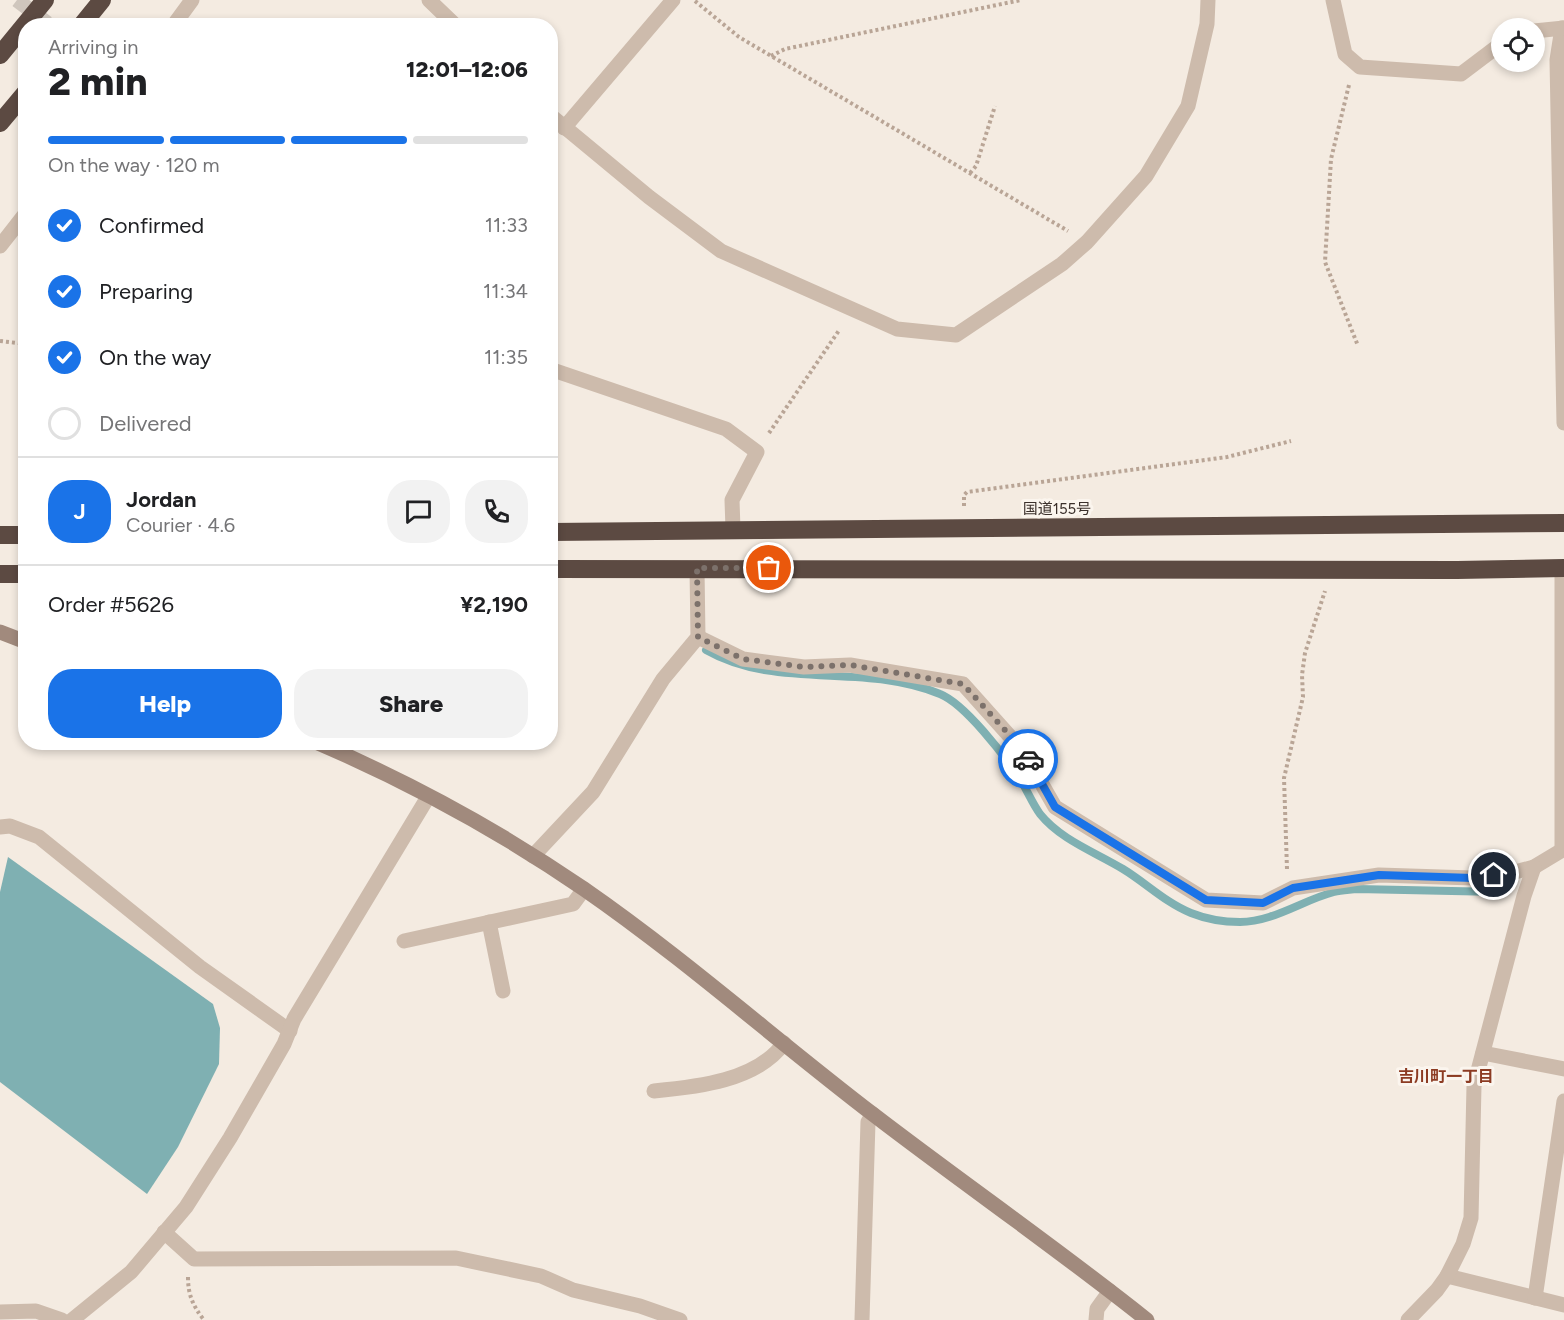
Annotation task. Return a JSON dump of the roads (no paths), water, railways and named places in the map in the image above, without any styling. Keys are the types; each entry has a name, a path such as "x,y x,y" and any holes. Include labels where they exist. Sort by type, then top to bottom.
{"highway":[{"path":"30,18 45,0"},
{"path":"87,18 102,0"},
{"path":"0,55 18,33"},
{"path":"0,123 18,102"},
{"name":"国道155号","path":"558,532 1564,523"},
{"path":"0,535 18,535"},
{"path":"558,569 1563,568"},
{"path":"0,574 18,574"}],"street":[{"path":"179,18 192,0"},
{"path":"429,0 448,18"},
{"path":"564,128 673,0"},
{"path":"558,122 649,197 721,251 897,329 956,335 1062,264 1087,242 1146,176 1188,106 1207,24 1208,0"},
{"path":"1334,0 1345,54 1360,67 1461,74 1491,52"},
{"path":"1545,30 1563,28 1557,60 1564,423"},
{"path":"0,246 18,223"},
{"path":"558,372 726,429 757,452 732,500 733,529"},
{"path":"533,856 593,792 663,679 698,637 697,568"},
{"path":"698,637 743,659 804,667 850,665 963,684 1023,750 1055,807 1206,900 1263,903 1290,889 1379,875 1473,878 1534,867 1563,849 1563,568"},
{"path":"0,632 18,639"},
{"path":"335,750 368,764 428,797 533,856 584,889 647,935 873,1114 1147,1320"},
{"path":"72,1320 131,1272 186,1207 230,1138 284,1044 328,960 428,797"},
{"path":"0,827 10,826 39,837 200,967 290,1031"},
{"path":"1408,1320 1437,1290 1447,1276 1463,1244 1470,1218 1474,1086 1524,896 1534,867"},
{"path":"404,941 573,904 584,889"},
{"path":"489,922 503,991"},
{"path":"654,1091 709,1085 737,1076 778,1052 784,1043"},
{"path":"1483,1053 1564,1066"},
{"path":"1535,1298 1564,1101"},
{"path":"862,1320 868,1122 873,1114"},
{"path":"164,1232 194,1259 456,1258 541,1276 573,1290 640,1306 680,1320"},
{"path":"1447,1276 1564,1305"},
{"path":"1096,1320 1097,1309 1110,1291"},
{"path":"0,1312 36,1311 62,1320"}],"water":[{"path":"8,857 213,1004 220,1028 219,1064 178,1147 147,1194 0,1082 0,892"}],"waterway":[{"path":"706,650 734,662 762,670 882,679 940,694 961,708 983,731 1020,779 1034,805 1048,823 1079,845 1123,869 1173,904 1203,917 1227,921 1252,921 1276,915 1342,890 1499,892"}],"tunnel":[{"path":"17,0 41,18"}],"district":[{"name":"吉川町一丁目","path":"1446,1076"}]}
